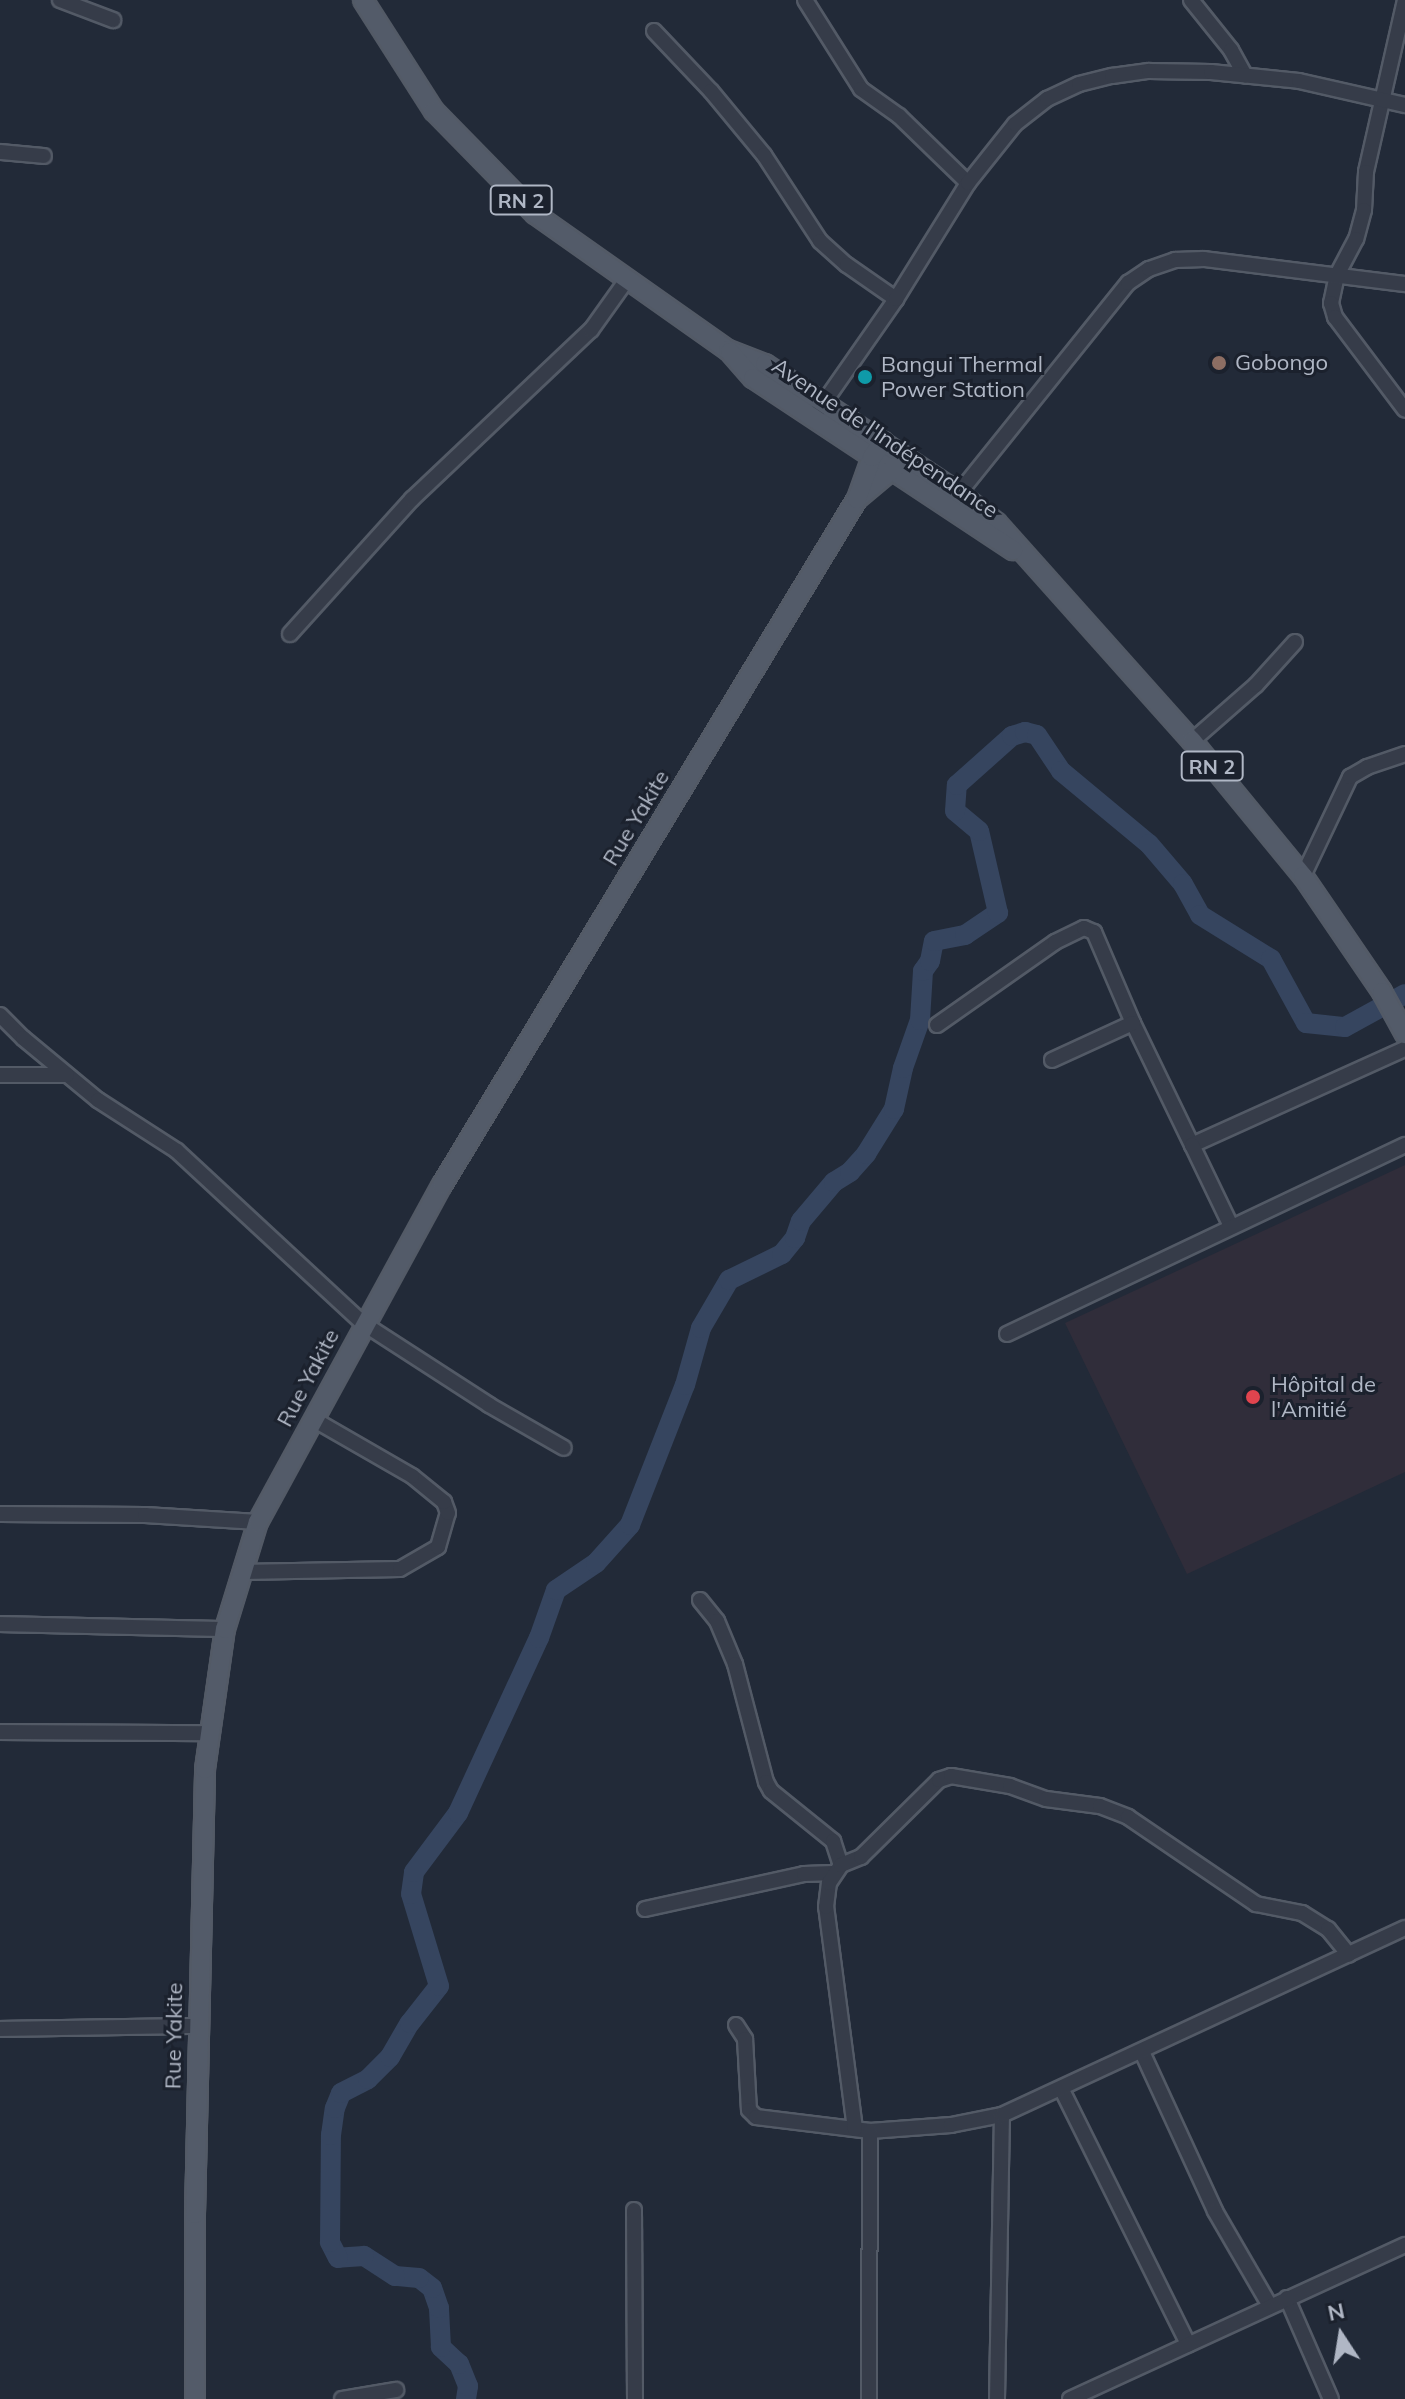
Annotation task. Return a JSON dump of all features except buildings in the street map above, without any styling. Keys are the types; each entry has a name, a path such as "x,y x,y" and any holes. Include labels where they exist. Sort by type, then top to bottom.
{"main road":[{"name":"Avenue de l'Indépendance","path":"363,0 434,111 481,163 535,214 728,350 753,378 818,410 878,449 988,536 1023,555"},
{"name":"Rue Yakite","path":"195,2399 198,2026 208,1733 225,1629 258,1522 442,1185 857,499 878,449"},
{"name":"Avenue de l'Indépendance","path":"899,464 959,493 997,523 1192,741 1303,876 1382,992 1405,1034"},
{"name":"Rue Yakite","path":"857,499 899,464"}],"street":[{"path":"60,0 113,20"},
{"path":"805,0 861,89 899,116 968,183"},
{"path":"1191,0 1231,50 1245,75"},
{"path":"1405,0 1366,172 1364,210 1356,239 1337,275 1331,303 1335,317 1405,410"},
{"path":"654,31 711,91 764,155 820,241 847,265 896,299"},
{"path":"818,410 896,299 968,183 1015,124 1047,99 1079,84 1149,71 1299,81 1405,105"},
{"path":"0,152 44,156"},
{"path":"959,493 1128,283 1149,269 1175,260 1204,259 1405,284"},
{"path":"290,634 412,499 591,330 626,281"},
{"path":"1192,741 1256,685 1295,642"},
{"path":"1303,876 1350,777 1367,767 1405,754"},
{"path":"937,1025 1055,942 1084,928 1094,932 1133,1023 1231,1226"},
{"path":"0,1015 67,1075 177,1151 364,1324 489,1405 564,1448"},
{"path":"1052,1060 1133,1023"},
{"path":"1192,1145 1405,1049"},
{"path":"0,1075 67,1075"},
{"path":"1007,1334 1405,1145"},
{"path":"241,1572 400,1569 438,1547 446,1525 444,1502 412,1476 313,1419"},
{"path":"0,1514 145,1515 258,1522"},
{"path":"700,1600 717,1621 735,1664 766,1782 771,1791 833,1841 838,1869 826,1907 863,2130 869,2399"},
{"path":"0,1624 225,1629"},
{"path":"0,1732 208,1733"},
{"path":"645,1909 838,1869 861,1857 929,1787 951,1776 1020,1789 1046,1799 1100,1806 1128,1817 1256,1904 1302,1913 1328,1929 1349,1955"},
{"path":"736,2025 745,2039 749,2110 756,2117 863,2130 951,2125 1002,2115 1062,2090 1405,1928"},
{"path":"0,2029 198,2026"},
{"path":"1142,2052 1215,2211 1270,2306"},
{"path":"1062,2090 1188,2344"},
{"path":"997,2399 1002,2115"},
{"path":"634,2210 635,2399"},
{"path":"1070,2399 1405,2245"},
{"path":"1287,2298 1331,2399"},
{"path":"342,2399 396,2390"}],"shaded area":[{"name":"Hôpital de l'Amitié","path":"1405,1165 1405,1472 1187,1574 1065,1323"}],"waterway":[{"path":"466,2399 468,2386 459,2364 441,2347 439,2308 432,2288 419,2278 395,2276 364,2256 338,2258 330,2242 331,2135 335,2108 341,2093 368,2079 390,2057 410,2023 439,1986 411,1894 414,1872 458,1813 539,1638 556,1590 596,1563 630,1525 685,1385 701,1328 729,1280 782,1254 795,1238 801,1221 834,1182 850,1172 866,1154 894,1109 903,1068 920,1020 923,971 930,961 934,941 965,935 998,913 979,831 955,811 957,785 1012,736 1025,732 1037,735 1061,771 1149,844 1183,884 1200,915 1271,959 1306,1023 1345,1027 1405,994"}],"place":[{"name":"Gobongo","path":"1219,363"},
{"name":"Bangui Thermal Power Station","path":"865,377"},
{"name":"Hôpital de l'Amitié","path":"1253,1397"}]}
